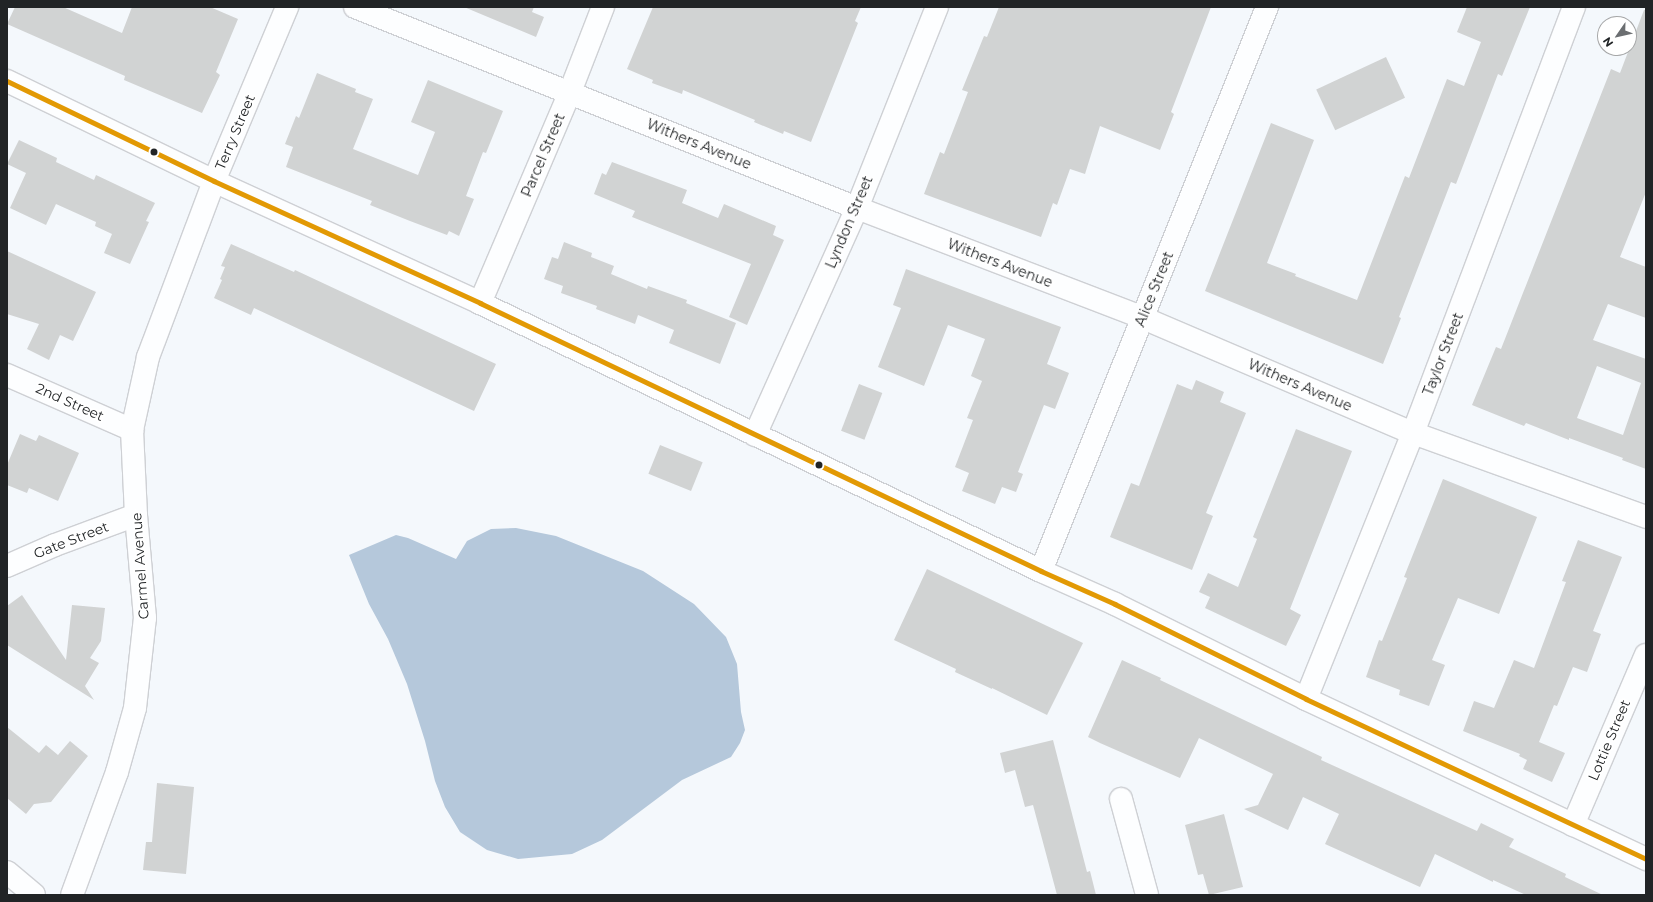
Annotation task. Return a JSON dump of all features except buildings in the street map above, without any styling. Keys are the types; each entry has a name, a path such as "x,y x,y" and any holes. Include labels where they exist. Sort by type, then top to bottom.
{"street":[{"name":"Terry Street","path":"167,303 214,181 287,7"},
{"name":"Withers Avenue","path":"355,7 857,208 1143,318 1413,433 1646,517"},
{"name":"Parcel Street","path":"480,303 570,92 603,7"},
{"name":"Lyndon Street","path":"755,435 857,208 937,7"},
{"name":"Alice Street","path":"1041,572 1267,7"},
{"name":"Taylor Street","path":"1306,699 1413,433 1574,7"},
{"path":"7,81 214,181 480,303 1041,572 1115,604 1306,699 1646,859"},
{"name":"Carmel Avenue","path":"72,895 117,772 135,708 145,618 136,515 132,430 148,357 167,303"},
{"name":"2nd Street","path":"7,375 132,430"},
{"name":"Gate Street","path":"7,566 56,545 136,515"},
{"name":"Lottie Street","path":"1573,825 1646,655"},
{"path":"1121,799 1146,895"},
{"path":"7,872 34,895"}],"water":[{"path":"516,528 556,536 643,571 694,604 726,637 737,664 741,712 745,730 740,743 731,757 682,780 602,840 572,854 518,859 487,850 460,832 445,807 435,781 425,741 407,684 388,639 369,604 349,555 396,535 408,538 456,559 467,541 491,529"}],"transit line":[{"path":"7,81 214,181 480,303 1041,571 1115,604 1306,699 1646,859"}]}
